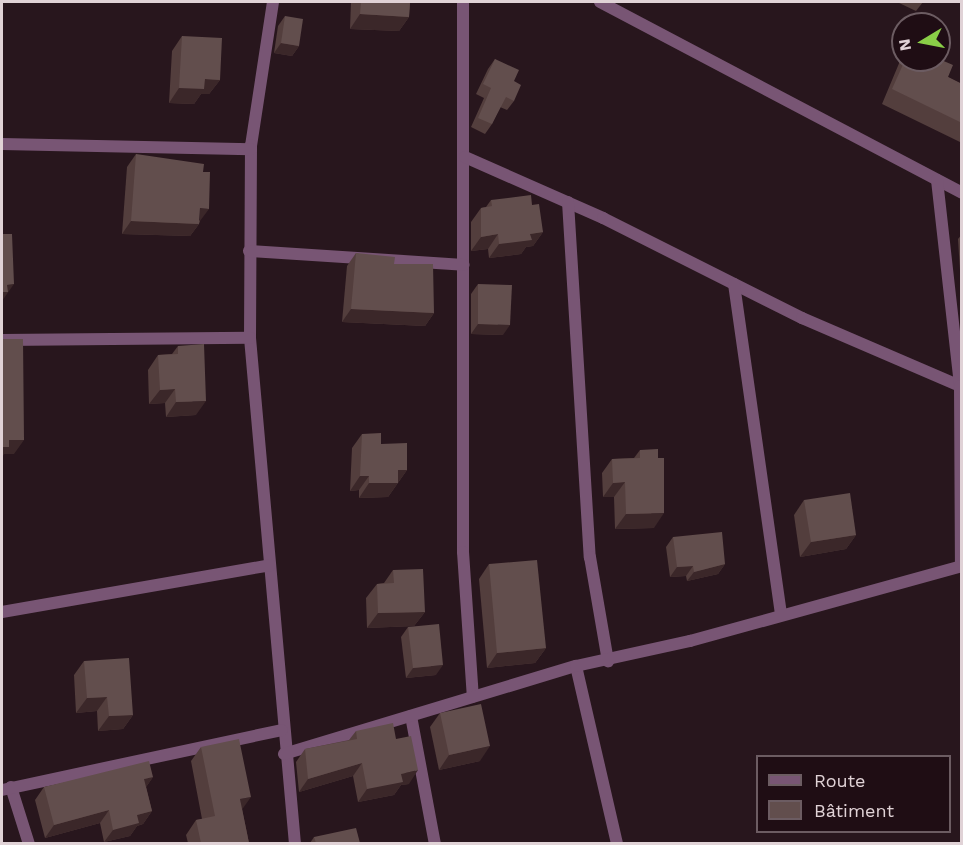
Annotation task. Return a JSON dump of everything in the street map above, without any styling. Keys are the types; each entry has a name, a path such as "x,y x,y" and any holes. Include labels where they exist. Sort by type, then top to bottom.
{"street":[{"path":"273,2 251,149 250,338 284,754 295,843"},
{"path":"463,2 465,157 463,552 473,697"},
{"path":"600,2 962,193"},
{"path":"2,144 251,149"},
{"path":"465,157 568,202 734,284 960,386"},
{"path":"284,754 576,666 608,661 961,566 960,386 937,180"},
{"path":"568,202 590,557 608,661"},
{"path":"249,251 464,265"},
{"path":"734,284 781,613"},
{"path":"2,340 250,338"},
{"path":"2,612 270,565"},
{"path":"576,666 617,843"},
{"path":"411,716 435,843"},
{"path":"29,843 6,788 282,730"}],"building":[{"path":"361,2 410,2 409,17 360,14"},
{"path":"285,16 303,19 299,46 281,43"},
{"path":"182,36 222,38 220,80 205,79 204,89 179,88"},
{"path":"495,59 519,70 514,81 521,85 514,101 506,97 492,124 478,118 491,88 483,84"},
{"path":"900,72 950,72 948,77 962,84 962,123 892,89"},
{"path":"136,154 204,164 203,172 210,172 209,209 200,208 199,224 131,221"},
{"path":"531,195 532,205 539,204 543,232 530,234 532,240 499,244 498,234 481,237 481,208 492,206 491,200"},
{"path":"2,234 12,234 14,284 7,285 8,292 2,292"},
{"path":"356,253 395,257 394,264 433,264 434,313 351,309"},
{"path":"478,284 512,285 510,325 478,324"},
{"path":"2,339 23,339 24,440 9,440 9,447 2,447"},
{"path":"204,344 206,401 176,402 175,389 160,390 158,355 178,354 178,346"},
{"path":"381,433 381,444 407,443 407,470 398,470 398,483 369,483 369,476 360,476 362,434"},
{"path":"658,449 658,458 664,458 664,513 626,514 625,482 613,483 612,459 640,458 640,450"},
{"path":"850,493 856,535 811,542 804,500"},
{"path":"722,532 725,564 694,572 693,566 677,567 673,537"},
{"path":"537,560 546,648 497,653 489,564"},
{"path":"423,569 425,612 378,613 377,584 394,583 393,570"},
{"path":"439,624 443,665 413,668 408,627"},
{"path":"129,658 133,715 109,716 107,697 87,698 84,661"},
{"path":"481,704 490,746 449,755 440,713"},
{"path":"393,723 396,739 411,736 418,770 401,774 403,782 367,789 362,763 308,779 305,749 357,739 356,731"},
{"path":"239,739 251,797 240,799 249,843 201,843 196,820 215,816 201,747"},
{"path":"149,761 153,777 144,779 152,811 137,815 139,823 113,830 109,810 54,825 44,787"},
{"path":"356,828 360,843 316,843 314,837"}]}
